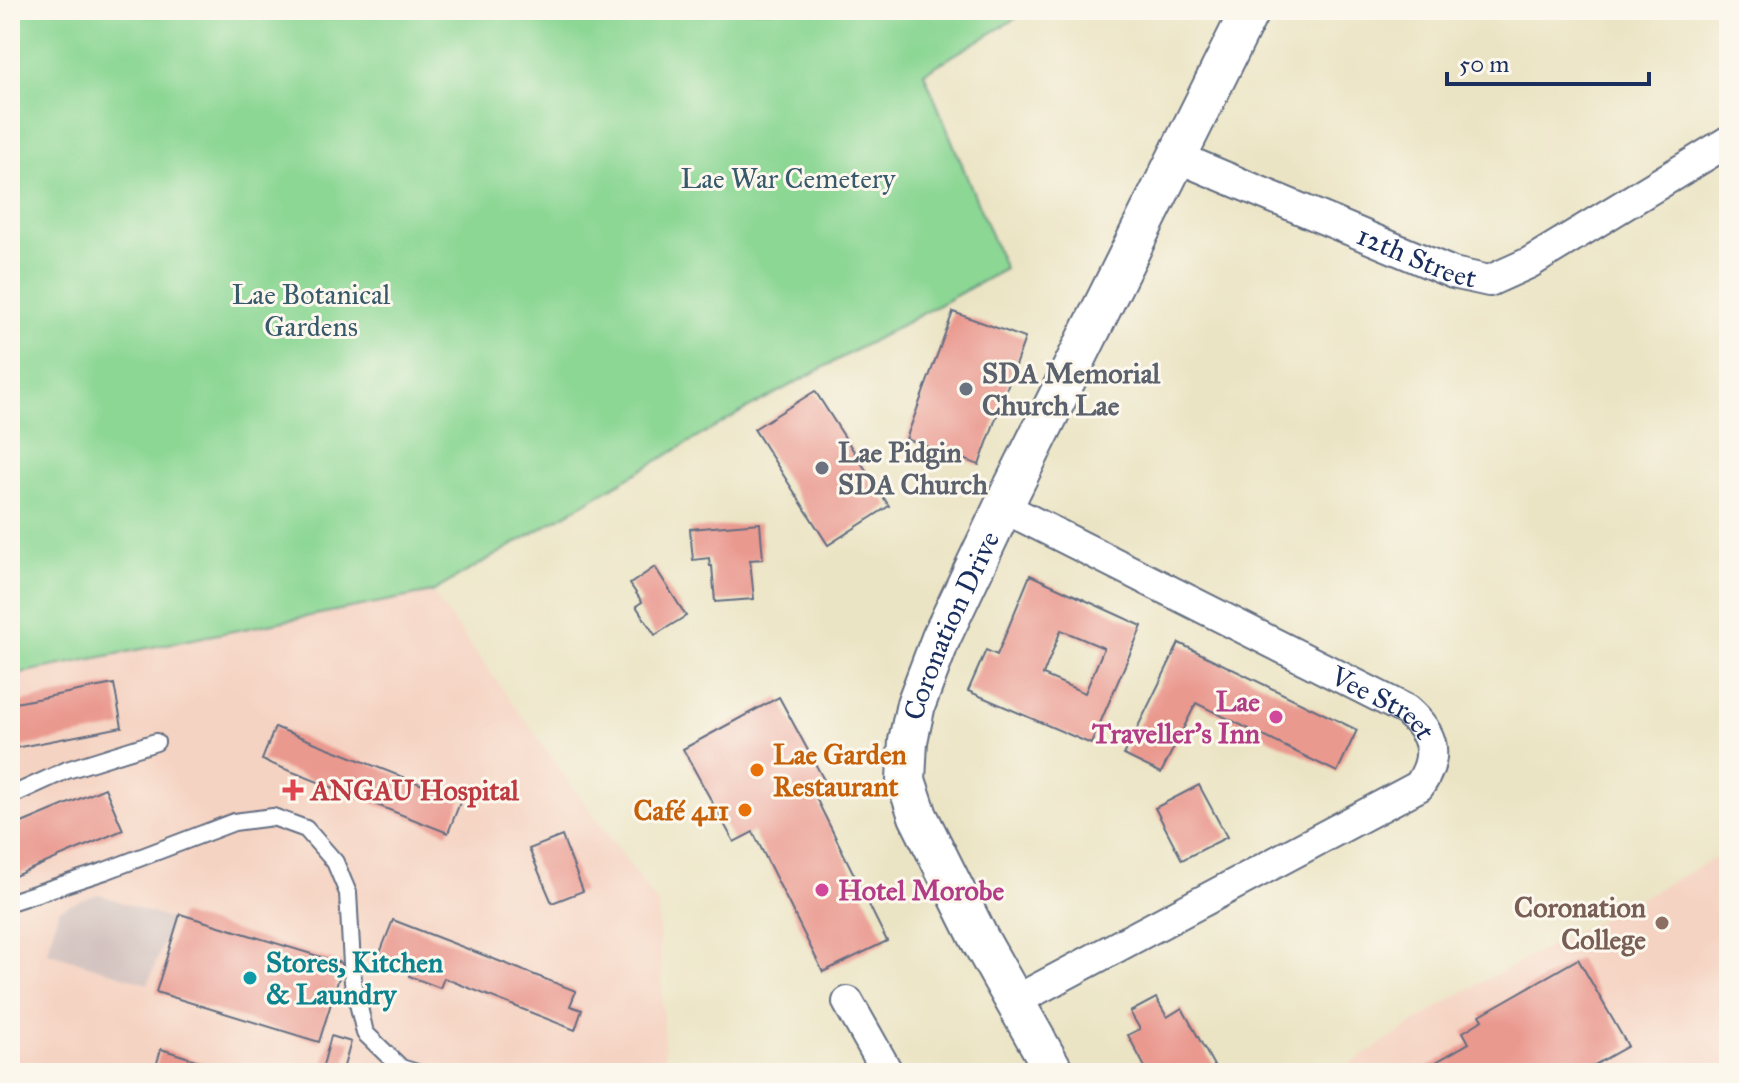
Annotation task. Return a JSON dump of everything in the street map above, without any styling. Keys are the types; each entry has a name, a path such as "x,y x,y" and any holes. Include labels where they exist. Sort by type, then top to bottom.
{"street":[{"name":"Coronation Drive","path":"1055,1073 1013,1002 918,816 906,780 908,741 916,704 941,638 1250,10"},
{"name":"12th Street","path":"1177,157 1453,273 1489,281 1529,263 1729,141"},
{"name":"Vee Street","path":"1003,507 1406,710 1428,734 1431,746 1430,763 1419,786 1013,1002"},
{"path":"848,1002 888,1073"}],"lane":[{"path":"10,796 67,770 156,742"},
{"path":"10,902 105,871 234,822 273,817 306,829 335,862 348,893 353,982 365,1033 401,1068 417,1073"}],"shaded area":[{"name":"ANGAU Hospital","path":"432,592 658,904 666,1073 10,1073 10,675"},
{"name":"Coronation College","path":"1729,851 1729,1073 1337,1073 1459,994"},
{"path":"98,894 171,920 148,984 47,952 59,909"}],"green space":[{"name":"Lae Botanical Gardens","path":"10,10 1030,10 924,73 1005,269 741,412 432,592 10,675"}],"building":[{"name":"SDA Memorial Church Lae","path":"953,312 1025,338 979,465 906,439"},
{"name":"Lae Pidgin SDA Church","path":"815,391 889,506 828,545 754,429"},
{"path":"760,523 763,559 750,560 754,599 715,602 712,566 709,558 693,560 690,529"},
{"path":"655,567 686,616 655,635 636,606 642,602 630,584"},
{"path":"1030,575 1142,626 1091,744 968,691 986,650 997,655","holes":["1061,630 1104,648 1085,693 1043,675"]},
{"name":"Lae Traveller's Inn","path":"1179,643 1357,730 1337,772 1196,703 1161,773 1124,755"},
{"path":"114,684 122,727 10,749 10,704"},
{"path":"779,697 830,791 816,798 887,941 823,972 753,832 734,842 683,749"},
{"path":"275,727 461,800 448,833 262,760"},
{"name":"Lae Traveller's Inn","path":"1199,785 1227,837 1182,860 1155,808"},
{"path":"105,788 123,830 10,878 10,828"},
{"path":"562,836 583,891 552,903 529,849"},
{"name":"Stores, Kitchen & Laundry","path":"180,914 341,963 319,1042 156,992"},
{"path":"393,920 576,991 570,1006 582,1010 575,1030 444,978 440,988 409,976 413,966 380,953"},
{"path":"1578,959 1628,1046 1580,1073 1417,1073 1469,1043 1463,1032 1483,1020 1480,1015"},
{"path":"1156,998 1167,1017 1182,1008 1218,1073 1148,1073 1128,1035 1140,1029 1130,1012"},
{"path":"331,1036 351,1042 342,1073 321,1073"},
{"path":"161,1049 221,1068 221,1073 154,1073"}],"place":[{"name":"SDA Memorial Church Lae","path":"966,389"},
{"name":"Lae Pidgin SDA Church","path":"822,468"},
{"name":"Lae Traveller's Inn","path":"1276,717"},
{"name":"Lae Garden Restaurant","path":"757,770"},
{"name":"ANGAU Hospital","path":"293,790"},
{"name":"Café 411","path":"745,810"},
{"name":"Hotel Morobe","path":"822,890"},
{"name":"Coronation College","path":"1662,923"},
{"name":"Stores, Kitchen & Laundry","path":"250,978"}],"park label":[{"name":"Lae War Cemetery","path":"788,178"}]}
